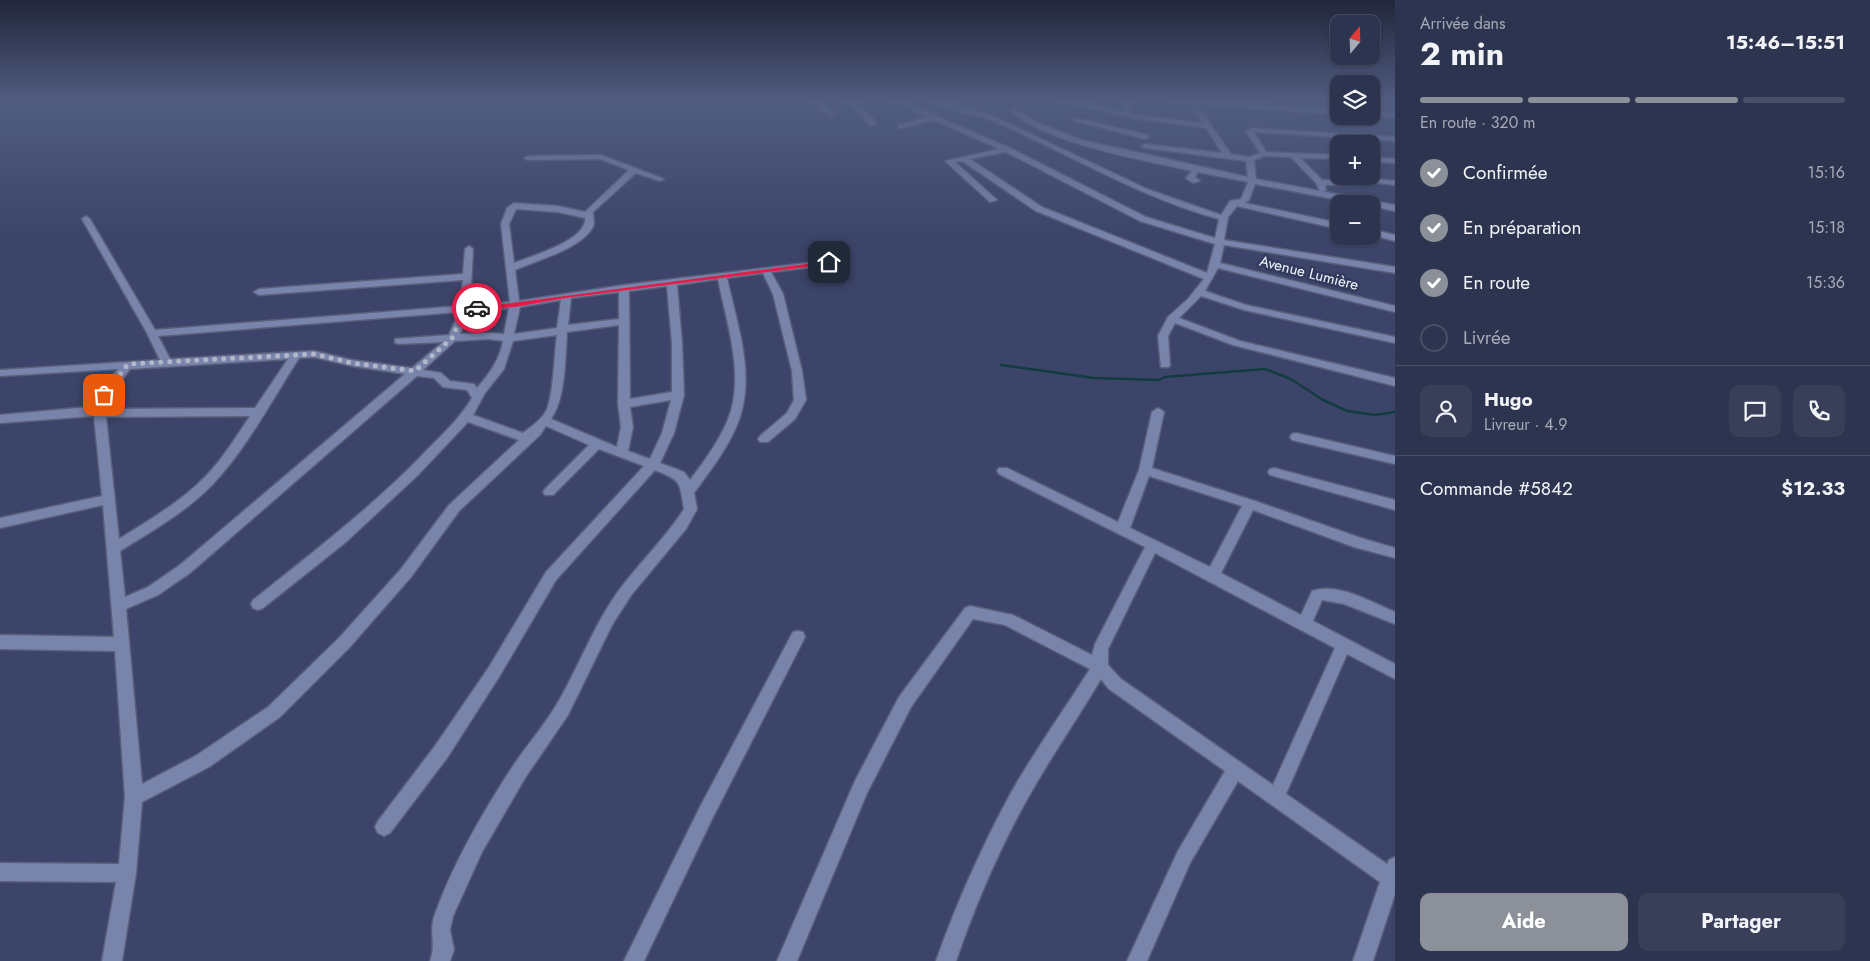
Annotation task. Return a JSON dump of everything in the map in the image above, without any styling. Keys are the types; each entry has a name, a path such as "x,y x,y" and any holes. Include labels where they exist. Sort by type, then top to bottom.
{"street":[{"path":"1000,146 1143,219 1186,234 1395,270"},
{"path":"1052,146 1126,184 1181,207 1224,218"},
{"path":"1091,146 1196,170 1395,208"},
{"path":"1145,158 1146,146 1250,159 1264,154 1330,157"},
{"path":"1221,146 1228,156"},
{"path":"1258,146 1264,154"},
{"path":"993,200 948,162 1006,150"},
{"path":"1293,155 1320,182 1327,195"},
{"path":"528,158 599,157 660,180"},
{"path":"964,158 1039,209 1208,277"},
{"path":"1165,365 1163,336 1172,319 1200,293 1215,264 1228,207 1233,203 1245,200 1252,181 1250,159"},
{"path":"1380,160 1395,161"},
{"path":"511,268 578,238 588,227 590,221 589,211 602,197 635,169"},
{"path":"1196,170 1190,178 1196,181"},
{"path":"1320,182 1351,183 1351,177 1395,183"},
{"path":"1233,203 1330,224"},
{"path":"258,604 341,538 414,472 466,417 480,392 499,369 515,305 505,224 510,210 514,206 548,207 589,216"},
{"path":"86,219 152,333 166,362"},
{"path":"1380,234 1395,238"},
{"path":"119,606 153,590 184,568 452,338 465,309 469,250"},
{"path":"152,333 515,305 624,288 829,262"},
{"name":"Avenue Lumière","path":"1215,264 1395,309"},
{"path":"764,439 791,416 800,400 797,371 778,294 766,271"},
{"path":"259,292 467,277"},
{"path":"687,493 718,449 730,427 740,396 741,377 722,277"},
{"path":"384,827 441,752 494,672 551,576 653,465 668,433 678,395 677,342 672,283"},
{"path":"622,454 627,427 624,404 624,288"},
{"path":"1200,293 1244,307 1395,340"},
{"path":"134,797 203,760 274,712 302,686 389,592 454,508 526,443 545,421 552,410 555,398 566,296"},
{"path":"1172,319 1237,343 1395,382"},
{"path":"399,341 489,336 508,338 549,334 563,330 625,321"},
{"path":"0,373 320,354 352,363 436,375 447,384 470,387 478,398"},
{"path":"113,549 171,513 208,481 234,448 296,355"},
{"path":"95,412 128,364"},
{"path":"624,404 678,395"},
{"path":"0,419 95,412 257,412"},
{"path":"95,412 102,424 130,731 134,797 127,873 112,961"},
{"path":"1122,530 1145,470 1158,412"},
{"path":"466,417 525,438 545,421"},
{"path":"440,961 444,950 440,930 460,875 519,772 562,710 603,630 627,590 689,514 691,509 685,482 680,475 596,444 545,421"},
{"path":"1296,437 1395,460"},
{"path":"549,492 596,444"},
{"path":"1145,470 1250,504 1359,543 1395,552"},
{"path":"1003,471 1153,544 1395,672"},
{"path":"1274,472 1395,505"},
{"path":"0,523 108,499"},
{"path":"1213,575 1250,504"},
{"path":"946,961 973,887 1032,774 1100,667 1100,649 1153,544"},
{"path":"1305,624 1317,595 1321,593 1340,597 1395,618"},
{"path":"787,961 861,787 905,702 970,612 1008,619 1100,667 1115,684 1235,770 1393,875 1363,961"},
{"path":"634,961 706,813 798,637"},
{"path":"0,642 23,640 67,644 122,644"},
{"path":"1276,798 1344,645"},
{"path":"1137,961 1184,857 1235,770"},
{"path":"0,872 127,873"}],"waterway":[{"path":"1001,365 1094,378 1159,380 1165,377 1265,369 1291,379 1323,400 1347,411 1375,415 1395,412"}],"way so far":[{"path":"104,395 128,364 320,354 352,363 415,371 452,338 465,309 477,308"}],"route":[{"path":"477,308 515,305 624,288 829,262"}]}
